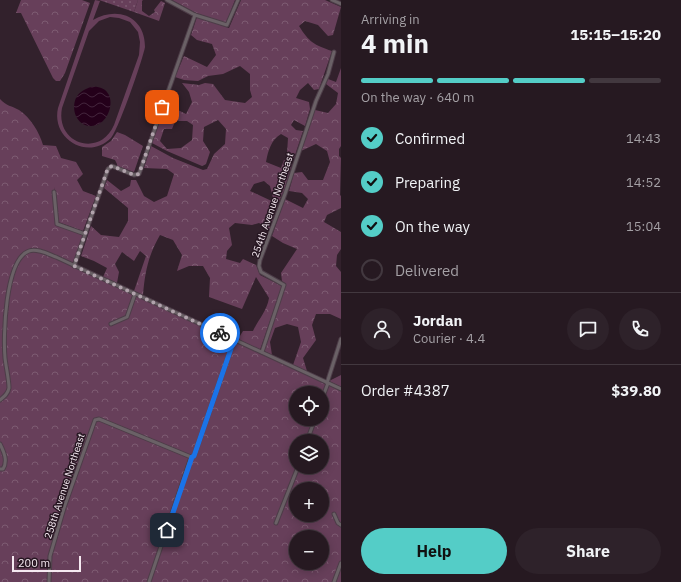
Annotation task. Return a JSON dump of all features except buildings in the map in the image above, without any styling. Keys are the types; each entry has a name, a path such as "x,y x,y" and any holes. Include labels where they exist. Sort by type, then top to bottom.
{"street":[{"path":"166,0 195,15 228,25 238,0"},
{"path":"332,0 341,4"},
{"path":"74,266 108,168 112,166 136,176 139,174 195,15"},
{"name":"254th Avenue Northeast","path":"262,352 284,285 261,272 259,266 260,260 285,194 316,100 328,74 334,52"},
{"path":"54,192 56,224 85,234"},
{"path":"0,400 6,396 9,389 5,357 5,308 18,261 30,250 39,251 56,257 341,389"},
{"path":"111,324 126,318 135,294"},
{"path":"327,386 341,339"},
{"path":"149,582 234,340"},
{"name":"258th Avenue Northeast","path":"49,582 50,556 64,508 95,420 99,419 192,457"},
{"path":"0,444 5,456 6,465 3,470 0,470"},
{"path":"276,523 295,474"},
{"path":"334,514 338,523 341,525"},
{"path":"334,582 341,563"}],"green space":[{"path":"21,0 82,0 90,3 65,73 60,81 56,81 53,78 21,13 16,13"},
{"path":"95,0 100,1 93,20 111,14 120,14 135,21 144,36 145,47 124,109 111,138 102,145 92,147 82,147 73,143 60,129 57,119 58,108","holes":["110,17 119,18 130,22 138,32 140,42 139,55 114,125 107,135 99,141 90,144 80,142 72,138 65,130 62,120 62,108 89,31 99,21"]},
{"path":"99,0 138,0 134,12"},
{"path":"138,0 143,0 142,11 149,16 155,12 154,10 161,1 165,3 159,21 134,12"},
{"path":"172,0 235,0 226,23 196,13"},
{"path":"241,0 325,0 341,7 333,35 328,36 318,25 305,21 299,26 312,42 332,51 319,89 314,90 308,83 300,90 296,98 309,102 310,109 305,126 294,120 291,125 296,130 303,131 294,158 287,154 288,138 281,134 272,143 269,150 266,162 281,168 284,160 292,164 284,191 279,201 273,198 270,186 264,181 254,184 250,191 278,204 270,229 259,223 252,225 235,223 229,228 232,245 227,251 226,259 240,263 243,259 256,265 260,275 282,286 260,350 238,339 243,331 253,331 268,303 269,298 256,277 242,309 209,297 210,278 203,266 189,266 177,271 182,255 173,240 160,235 148,264 143,295 134,291 146,256 140,251 134,261 122,252 115,264 119,272 117,283 103,277 107,268 81,256 91,226 101,235 119,237 128,221 128,208 104,188 107,180 121,191 130,186 131,180 136,180 144,196 154,202 167,196 174,174 167,169 144,168 151,146 173,158 203,170 207,169 214,154 225,144 226,129 218,120 204,127 203,141 210,152 206,164 202,166 152,143 161,118 174,124 172,129 164,129 160,141 167,149 181,148 192,140 193,125 187,121 179,121 162,114 174,108 186,114 192,102 189,92 182,83 199,85 205,83 213,84 225,100 245,103 252,97 250,90 250,74 240,66 223,74 208,76 198,81 184,80 175,77 184,56 207,67 216,55 212,44 197,40 191,35 197,17 229,28"},
{"path":"341,68 341,146 339,149 339,156 341,158 341,208 327,215 324,222 341,232 341,249 337,255 336,266 341,272 341,319 330,314 316,314 312,325 316,340 303,358 307,371 293,365 301,342 298,327 287,324 275,328 270,342 272,355 264,351 286,284 282,281 281,273 297,249 272,236 285,199 303,208 308,199 302,193 289,191 294,173 302,172 308,180 323,180 330,162 327,151 316,144 301,151 315,110 328,113 336,104 338,93 326,84 328,79 336,82"},
{"path":"0,99 7,105 19,110 31,121 37,130 43,145 56,146 61,158 76,162 83,174 77,180 83,191 96,196 83,231 58,222 54,187 57,224 85,234 74,266 341,389 341,582 0,582"},
{"path":"117,132 143,146 134,172 117,166 115,160 102,156 102,147 111,141"},
{"path":"341,375 341,387 329,381"}],"water":[{"path":"91,87 101,88 107,92 110,99 110,106 108,114 104,120 98,125 90,126 81,123 78,120 74,107 76,98 79,94"}],"way so far":[{"path":"162,107 139,174 136,176 112,166 108,168 74,266 220,333"}],"route":[{"path":"167,530 192,457 194,456 204,429 234,340 220,333"}]}
